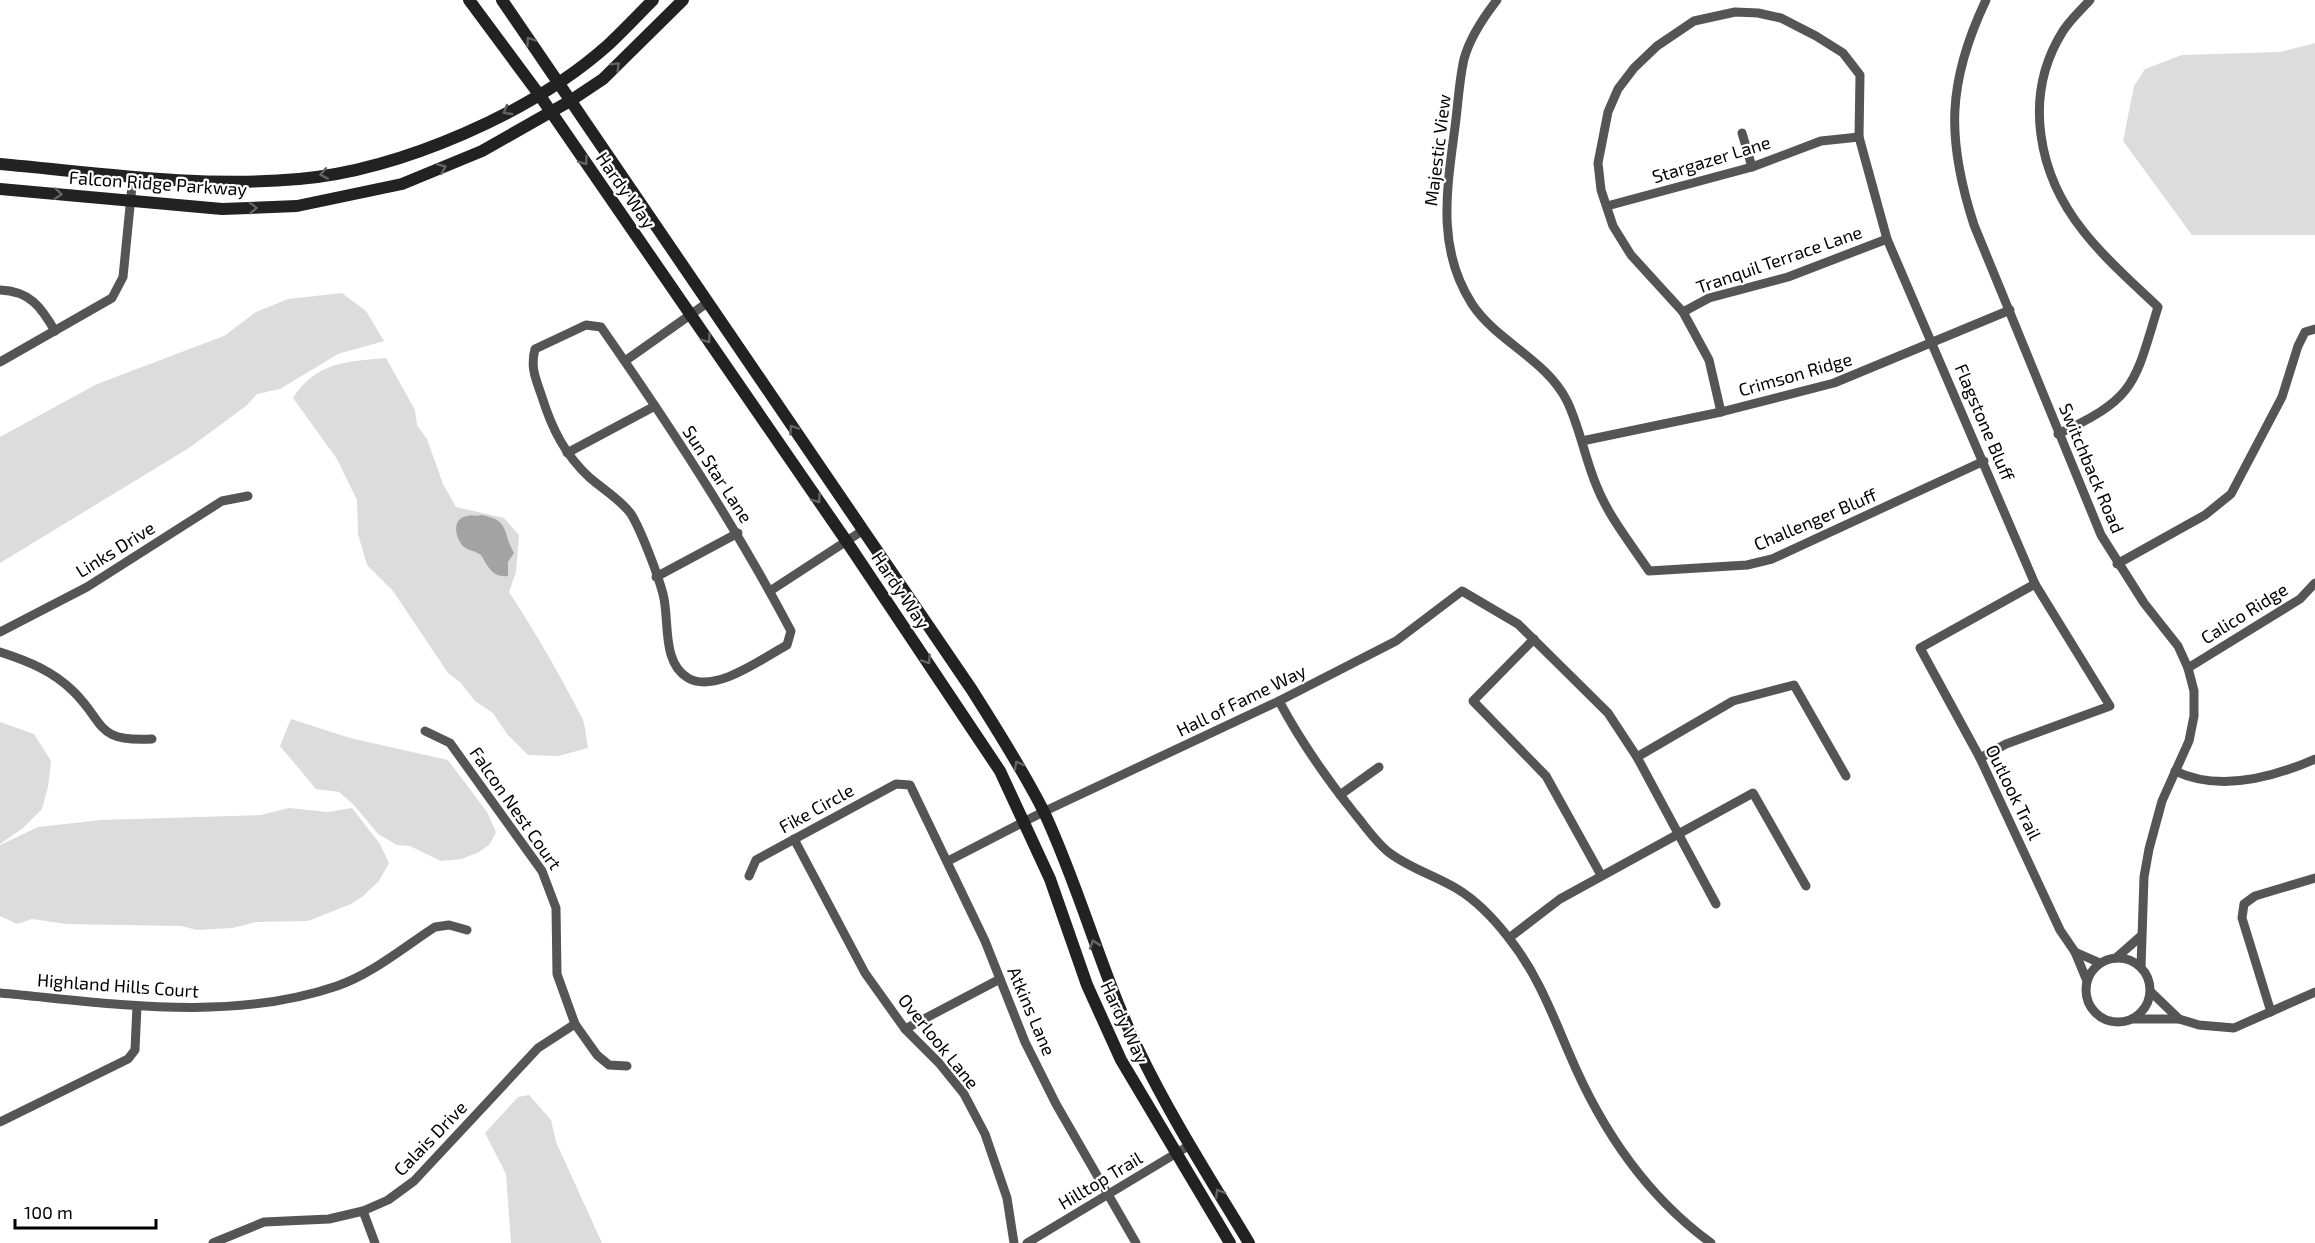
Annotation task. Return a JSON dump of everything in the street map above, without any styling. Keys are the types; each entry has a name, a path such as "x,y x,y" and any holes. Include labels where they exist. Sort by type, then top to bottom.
{"main road":[{"name":"Hardy Way","path":"469,0 538,93 847,542 1000,771 1050,879 1087,986 1121,1060 1230,1243"},
{"name":"Hardy Way","path":"502,0 972,690 1044,812 1068,870 1106,976 1139,1050 1190,1145 1249,1243"},
{"name":"Falcon Ridge Parkway","path":"0,164 192,181 300,179 397,161 488,122 558,81 607,46 653,0"},
{"name":"Falcon Ridge Parkway","path":"0,189 222,209 297,206 392,187 482,151 570,101 603,79 683,0"}],"street":[{"name":"Majestic View","path":"1497,0 1478,26 1464,59 1446,197 1446,225 1450,253 1460,282 1488,323 1551,377 1566,400 1597,488 1649,572"},
{"name":"Switchback Road","path":"1986,0 1970,35 1958,77 1954,110 1960,183 1974,225 2082,494 2117,564 2178,646 2188,668 2193,691 2194,716 2189,741 2155,821 2149,849 2141,936 2141,967 2149,978 2151,992"},
{"path":"2058,434 2114,405 2129,389 2140,365 2158,307 2084,232 2060,194 2046,166 2041,141 2040,104 2049,58 2063,31 2090,0"},
{"name":"Flagstone Bluff","path":"1721,412 1709,360 1683,312 1631,255 1613,226 1598,163 1608,112 1618,89 1634,68 1670,35 1694,21 1735,12 1781,18 1843,53 1853,62 1860,75 1858,136 1887,239 1934,343 2035,584 2110,706 2006,744 1980,758"},
{"path":"1742,133 1752,167"},
{"name":"Stargazer Lane","path":"1607,206 1752,167 1798,147 1858,136"},
{"path":"0,362 112,298 123,277 133,176"},
{"name":"Tranquil Terrace Lane","path":"1683,312 1709,298 1788,276 1887,239"},
{"path":"0,290 13,290 29,297 41,308 55,331"},
{"path":"625,361 707,303"},
{"name":"Crimson Ridge","path":"1582,441 1721,412 1834,383 2010,310"},
{"name":"Sun Star Lane","path":"567,453 552,427 531,364 536,350 586,325 601,327 738,534 791,632 787,645 718,682 701,683 689,679 680,672 671,656 663,595 656,577"},
{"path":"2117,564 2205,514 2231,494 2282,398 2298,346 2310,331"},
{"path":"655,406 567,453 588,476 630,514 656,577 738,534"},
{"name":"Challenger Bluff","path":"1649,572 1747,565 1772,559 1984,461"},
{"name":"Links Drive","path":"0,632 87,587 222,501 248,496"},
{"path":"770,591 862,531"},
{"name":"Calico Ridge","path":"2188,668 2300,599 2315,583"},
{"name":"Outlook Trail","path":"2035,584 1920,648 1980,758 2060,930 2075,952 2087,981"},
{"name":"Hall of Fame Way","path":"948,861 1044,812 1279,702 1396,641 1462,591 1518,624 1534,639"},
{"path":"1601,875 1546,776 1473,701 1534,639 1608,713 1637,757 1716,904"},
{"path":"0,652 50,672 75,693 98,725 108,733 128,740 152,739"},
{"path":"1637,757 1733,701 1794,684 1846,776"},
{"path":"1279,702 1302,744 1340,795 1388,852 1412,868 1458,890 1479,905 1509,938 1546,994 1592,1103 1618,1148 1660,1198 1711,1243"},
{"name":"Falcon Nest Court","path":"425,731 450,743 549,884 556,908 557,974 575,1024 597,1055 609,1065 627,1066"},
{"path":"2175,771 2194,780 2223,783 2267,775 2315,759"},
{"path":"1340,795 1379,767"},
{"name":"Fike Circle","path":"749,876 756,860 896,784 910,785"},
{"name":"Atkins Lane","path":"910,785 985,941 1025,1042 1106,1195 1136,1243"},
{"path":"1509,938 1560,898 1753,793 1806,886"},
{"name":"Overlook Lane","path":"794,839 865,973 904,1029 939,1063 964,1094 985,1134 1007,1198 1014,1243"},
{"path":"2271,1012 2242,918 2244,904 2256,896 2315,878"},
{"name":"Highland Hills Court","path":"0,993 137,1006 205,1008 294,997 356,978 435,927 449,925 467,930"},
{"path":"2141,936 2116,958 2100,963 2087,981 2086,992 2094,1012 2113,1022 2134,1019 2180,1019 2199,1024 2234,1028 2315,993"},
{"path":"2075,952 2100,963"},
{"path":"2116,958 2134,961 2141,967"},
{"path":"904,1029 1000,979"},
{"path":"2134,1019 2148,1005 2151,992 2180,1019"},
{"path":"0,1122 128,1059 135,1050 137,1006"},
{"name":"Calais Drive","path":"213,1243 264,1222 329,1219 363,1211 388,1200 414,1181 537,1048 575,1024"},
{"name":"Hilltop Trail","path":"1027,1243 1190,1145"},
{"path":"363,1211 375,1243"}],"shaded area":[{"path":"2315,43 2315,235 2192,235 2123,141 2134,86 2145,69 2182,55 2280,52"},
{"path":"342,293 366,311 384,341 338,354 280,389 257,394 246,406 189,448 0,563 0,437 97,384 224,336 256,312 288,299"},
{"path":"386,358 415,410 417,425 427,439 443,484 456,507 504,518 519,535 516,572 509,592 581,716 588,748 558,756 528,755 507,734 493,713 475,701 460,682 448,673 393,591 367,565 358,534 357,500 337,459 293,398 302,386 322,370 345,363"},
{"path":"469,515 481,515 497,520 504,528 514,553 508,562 508,576 495,573 481,555 464,547 458,539 456,529 459,521"},
{"path":"291,719 350,738 448,760 487,812 496,832 490,844 479,852 462,859 441,861 410,846 397,845 378,834 354,805 339,792 316,789 280,746"},
{"path":"0,722 34,734 51,761 48,787 42,809 23,828 0,844"},
{"path":"289,808 328,812 352,808 380,844 389,863 379,881 351,904 308,921 257,922 232,928 197,930 181,926 66,924 32,919 17,924 0,916 0,845 38,827 101,820 261,815"},
{"path":"529,1095 551,1120 556,1142 602,1243 511,1243 506,1174 485,1133 518,1097"}]}
